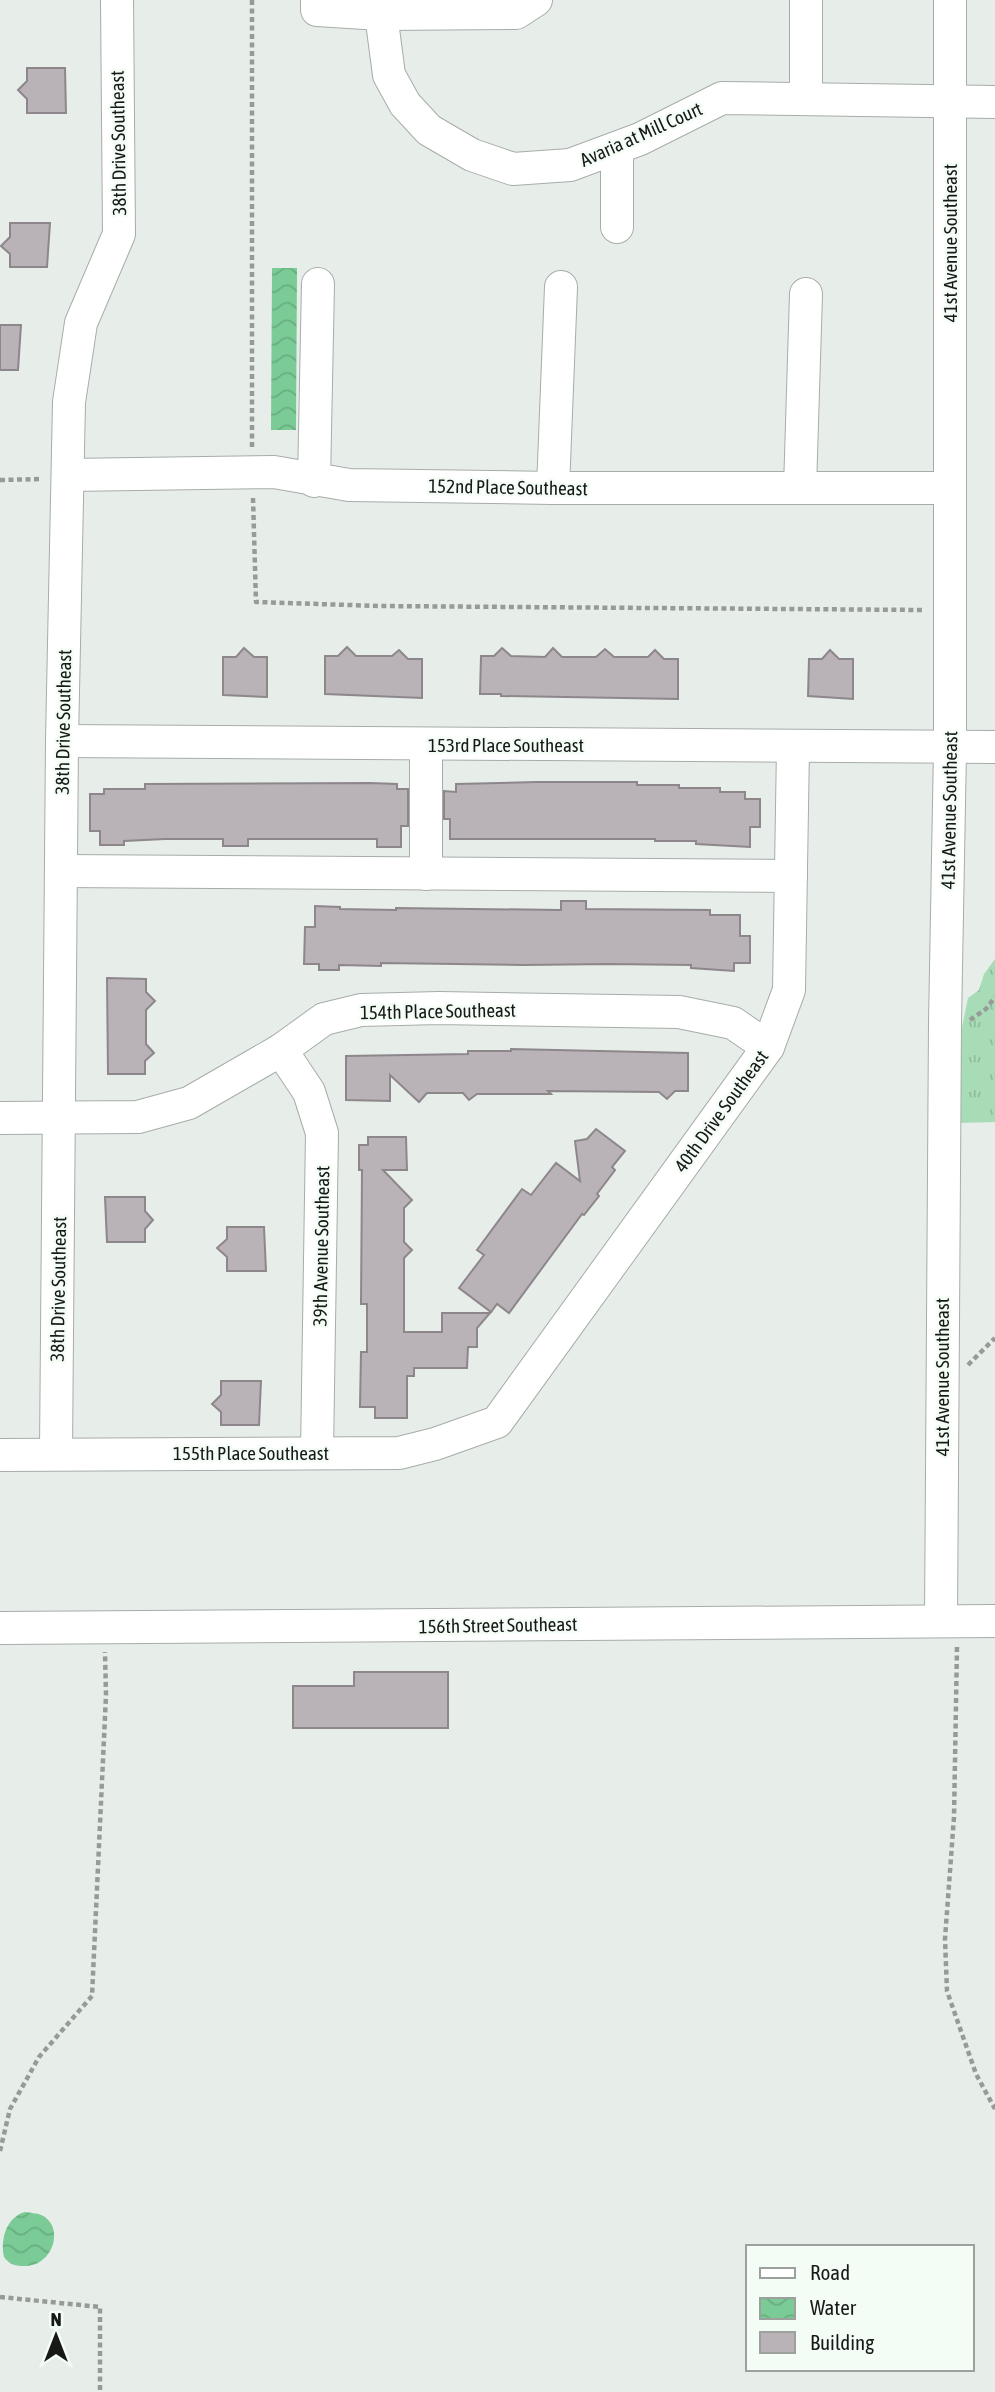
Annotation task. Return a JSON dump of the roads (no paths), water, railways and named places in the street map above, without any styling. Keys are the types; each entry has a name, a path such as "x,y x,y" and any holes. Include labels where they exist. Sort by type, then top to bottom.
{"street":[{"name":"38th Drive Southeast","path":"56,1453 62,741 69,402 81,323 119,234 117,0"},
{"path":"317,0 317,10 382,14 516,13 536,0"},
{"path":"806,0 806,98"},
{"name":"41st Avenue Southeast","path":"949,1620 945,1023 950,748 950,0"},
{"name":"Avaria at Mill Court","path":"382,14 389,75 405,104 429,130 472,155 513,169 570,165 640,139 722,98 995,102"},
{"path":"617,148 617,227"},
{"path":"314,481 318,284"},
{"path":"554,488 561,287"},
{"path":"800,488 806,294"},
{"name":"152nd Place Southeast","path":"68,477 274,472 349,485 950,488"},
{"name":"153rd Place Southeast","path":"62,741 995,747"},
{"path":"426,744 426,874"},
{"name":"40th Drive Southeast","path":"497,1422 768,1047 789,990 793,747"},
{"path":"61,871 790,876"},
{"name":"154th Place Southeast","path":"0,1118 138,1116 190,1103 281,1050 324,1019 361,1010 439,1008 679,1012 733,1023 768,1047"},
{"name":"39th Avenue Southeast","path":"281,1050 309,1092 322,1133 317,1453"},
{"name":"155th Place Southeast","path":"0,1455 399,1453 435,1444 497,1422"},
{"name":"156th Street Southeast","path":"0,1628 995,1621"}],"water":[{"path":"272,268 297,268 296,430 271,430"},
{"path":"25,2212 39,2214 49,2220 54,2236 53,2245 42,2260 33,2265 20,2266 10,2263 4,2257 3,2243 9,2223"}]}
